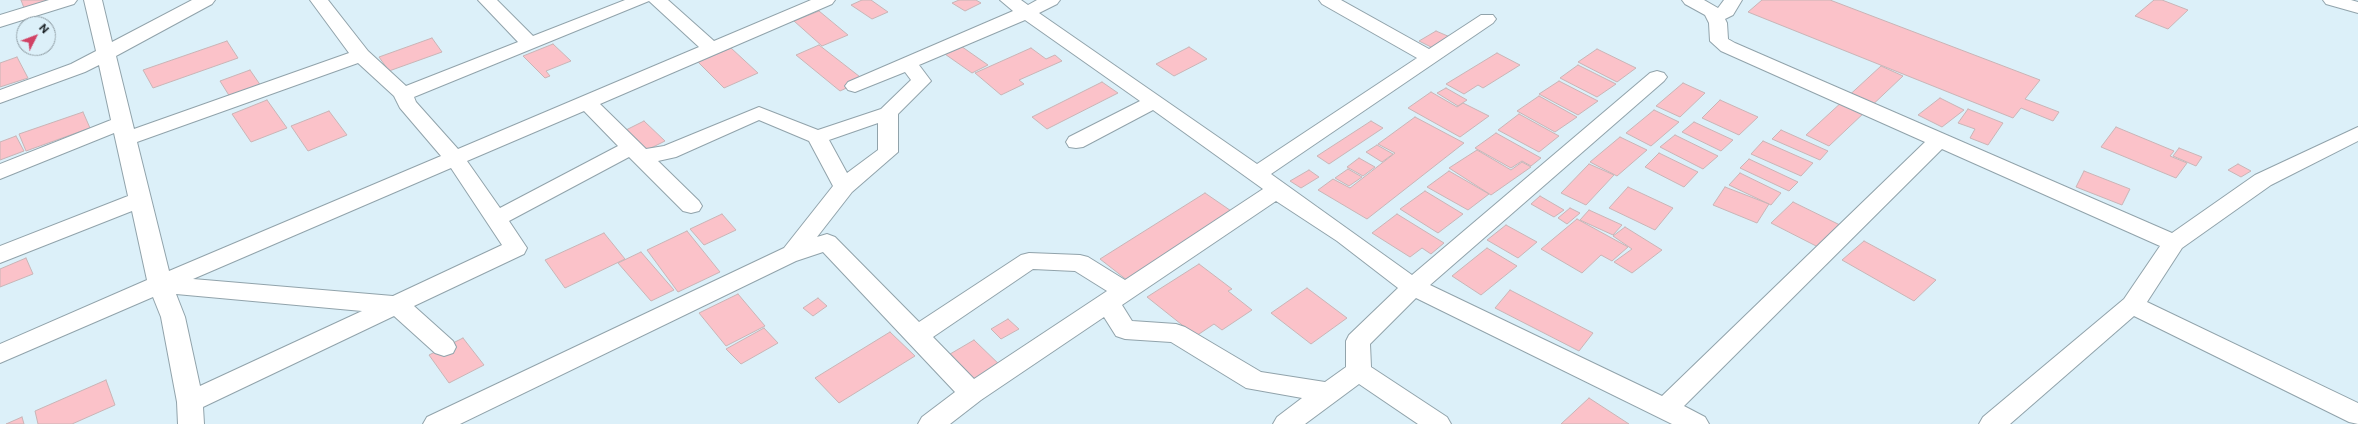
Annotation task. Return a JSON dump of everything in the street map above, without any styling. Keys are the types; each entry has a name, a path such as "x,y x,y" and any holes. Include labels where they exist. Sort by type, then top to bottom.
{"street":[{"path":"0,21 68,0"},
{"path":"93,0 160,284 173,317 190,413 397,305 516,248 455,159 407,104 404,94 361,55 318,0"},
{"path":"0,97 78,68 206,0"},
{"path":"487,0 530,44"},
{"path":"404,94 641,0"},
{"path":"658,0 712,49"},
{"path":"0,354 160,284 826,0"},
{"path":"1009,0 1257,174 1277,190 1345,236 1413,287 1696,424"},
{"path":"855,86 1027,12 1050,0"},
{"path":"1328,0 1431,58"},
{"path":"1691,0 1712,12 1718,22 1719,41 1728,47 2174,243"},
{"path":"1715,16 1727,11 1733,0"},
{"path":"2332,0 2358,8"},
{"path":"1257,174 1487,19"},
{"path":"0,172 361,55"},
{"path":"817,137 888,113 921,81 908,63"},
{"path":"1359,371 1358,342 1413,287 1657,77"},
{"path":"586,102 691,206"},
{"path":"1076,142 1154,102"},
{"path":"496,219 636,152 669,152 759,113 817,137 844,187"},
{"path":"436,424 792,254 844,187 888,152 888,113"},
{"path":"1992,424 2132,305 2174,243 2263,180 2358,133"},
{"path":"1665,409 1939,140"},
{"path":"931,424 972,393 1117,298 1277,190"},
{"path":"0,255 140,200"},
{"path":"786,257 827,242 972,393"},
{"path":"917,336 1029,261 1080,263 1117,298 1125,330 1176,333 1255,381 1328,393"},
{"path":"160,284 397,305 444,347"},
{"path":"2132,305 2358,415"},
{"path":"1286,424 1359,371"},
{"path":"1359,371 1438,424"}],"building":[{"path":"21,0 48,0 24,8"},
{"path":"862,0 871,0 888,12 872,19 851,5"},
{"path":"959,0 976,0 981,3 965,11 952,3"},
{"path":"1762,0 1830,0 2040,80 2025,99 2059,112 2053,121 2021,108 2013,118 1748,12"},
{"path":"2154,0 2162,0 2188,10 2168,29 2135,16"},
{"path":"819,11 848,35 822,46 794,21"},
{"path":"1436,31 1450,37 1433,48 1419,41"},
{"path":"432,38 442,52 389,71 379,57"},
{"path":"227,41 238,58 153,88 143,70"},
{"path":"553,44 571,61 546,71 550,76 545,78 523,56"},
{"path":"958,44 988,65 972,73 942,52"},
{"path":"819,45 864,80 840,91 796,55"},
{"path":"1189,47 1207,59 1174,76 1156,64"},
{"path":"731,48 758,73 724,88 698,62"},
{"path":"1031,48 1046,59 1055,55 1062,61 1019,80 1024,84 1001,95 975,73"},
{"path":"1597,49 1636,68 1617,82 1578,62"},
{"path":"1497,53 1520,65 1483,88 1478,85 1464,94 1446,84"},
{"path":"17,57 28,78 0,87 0,63"},
{"path":"1578,65 1616,84 1597,97 1560,78"},
{"path":"1881,66 1903,76 1829,146 1806,135"},
{"path":"250,70 261,86 230,97 220,81"},
{"path":"1559,81 1598,101 1578,115 1539,94"},
{"path":"1102,82 1118,93 1047,129 1032,117"},
{"path":"1683,83 1705,93 1680,117 1656,106"},
{"path":"1446,88 1467,100 1458,106 1437,93"},
{"path":"1431,92 1457,107 1463,103 1489,116 1460,137 1408,108"},
{"path":"1539,96 1577,117 1555,132 1517,111"},
{"path":"1940,98 1964,110 1942,127 1918,115"},
{"path":"267,100 287,128 251,142 232,114"},
{"path":"1720,100 1758,117 1739,135 1702,118"},
{"path":"1968,109 2003,123 1988,145 1970,138 1975,129 1958,123"},
{"path":"1654,110 1679,122 1651,146 1626,133"},
{"path":"329,111 347,135 308,151 291,126"},
{"path":"83,112 90,128 26,151 19,134"},
{"path":"1519,114 1559,136 1539,152 1498,130"},
{"path":"1415,117 1464,143 1367,219 1318,190 1333,179 1350,188 1395,153 1378,144"},
{"path":"644,121 665,141 643,152 622,132"},
{"path":"1371,121 1383,128 1329,164 1317,156"},
{"path":"1694,122 1733,140 1721,151 1682,132"},
{"path":"2116,127 2174,151 2170,156 2187,163 2176,178 2101,147"},
{"path":"1781,130 1828,151 1820,160 1772,139"},
{"path":"1496,133 1541,158 1531,166 1522,161 1511,168 1475,148"},
{"path":"1675,135 1718,156 1703,169 1660,147"},
{"path":"16,136 24,151 0,160 0,142"},
{"path":"1620,137 1647,150 1617,176 1590,162"},
{"path":"1763,141 1813,163 1801,176 1751,154"},
{"path":"1377,145 1393,154 1382,162 1366,152"},
{"path":"2179,148 2202,157 2196,166 2173,156"},
{"path":"1477,150 1511,170 1522,162 1531,167 1491,195 1449,168"},
{"path":"1659,153 1698,172 1684,187 1645,167"},
{"path":"1359,158 1375,167 1363,176 1347,167"},
{"path":"1749,159 1798,182 1789,191 1740,168"},
{"path":"1589,164 1614,175 1586,205 1561,193"},
{"path":"2238,164 2251,171 2241,177 2228,170"},
{"path":"1348,169 1362,177 1349,186 1335,178"},
{"path":"1309,170 1319,177 1301,188 1290,181"},
{"path":"1449,171 1489,194 1468,210 1427,187"},
{"path":"2084,171 2130,189 2122,205 2076,187"},
{"path":"1740,173 1781,193 1771,205 1729,185"},
{"path":"1628,187 1673,208 1655,230 1609,208"},
{"path":"1725,187 1769,204 1757,223 1713,205"},
{"path":"1425,191 1463,214 1438,233 1400,209"},
{"path":"1205,193 1237,215 1132,284 1100,259"},
{"path":"1540,196 1564,210 1554,217 1531,204"},
{"path":"1793,202 1842,226 1820,248 1771,223"},
{"path":"1570,208 1580,213 1567,224 1558,218"},
{"path":"1589,210 1622,225 1613,235 1580,220"},
{"path":"722,214 736,230 704,245 690,229"},
{"path":"1397,214 1444,243 1431,254 1422,248 1410,257 1372,233"},
{"path":"1577,219 1628,247 1612,261 1601,255 1582,273 1541,249"},
{"path":"1506,225 1537,242 1518,258 1487,240"},
{"path":"1625,227 1662,250 1632,273 1614,262 1632,249 1613,236"},
{"path":"687,231 720,272 678,292 647,250"},
{"path":"604,233 625,259 565,288 545,260"},
{"path":"1864,241 1936,280 1914,301 1842,260"},
{"path":"1487,248 1517,266 1481,295 1452,276"},
{"path":"641,252 674,290 651,301 618,263"},
{"path":"26,258 33,274 0,287 0,269"},
{"path":"1199,264 1232,289 1228,291 1252,310 1222,330 1214,324 1196,336 1147,297"},
{"path":"1307,288 1347,318 1311,344 1271,313"},
{"path":"1510,290 1593,333 1579,351 1495,308"},
{"path":"738,294 765,326 726,346 699,313"},
{"path":"818,298 827,306 813,316 803,308"},
{"path":"1008,319 1019,329 1001,339 991,329"},
{"path":"764,328 778,343 741,364 726,349"},
{"path":"890,332 915,356 839,403 815,378"},
{"path":"463,338 484,365 449,383 429,355"},
{"path":"974,340 1003,368 973,385 945,357"},
{"path":"106,380 115,405 72,424 38,424 35,411"},
{"path":"1589,398 1629,424 1561,424"},
{"path":"22,417 24,424 6,424"}]}
